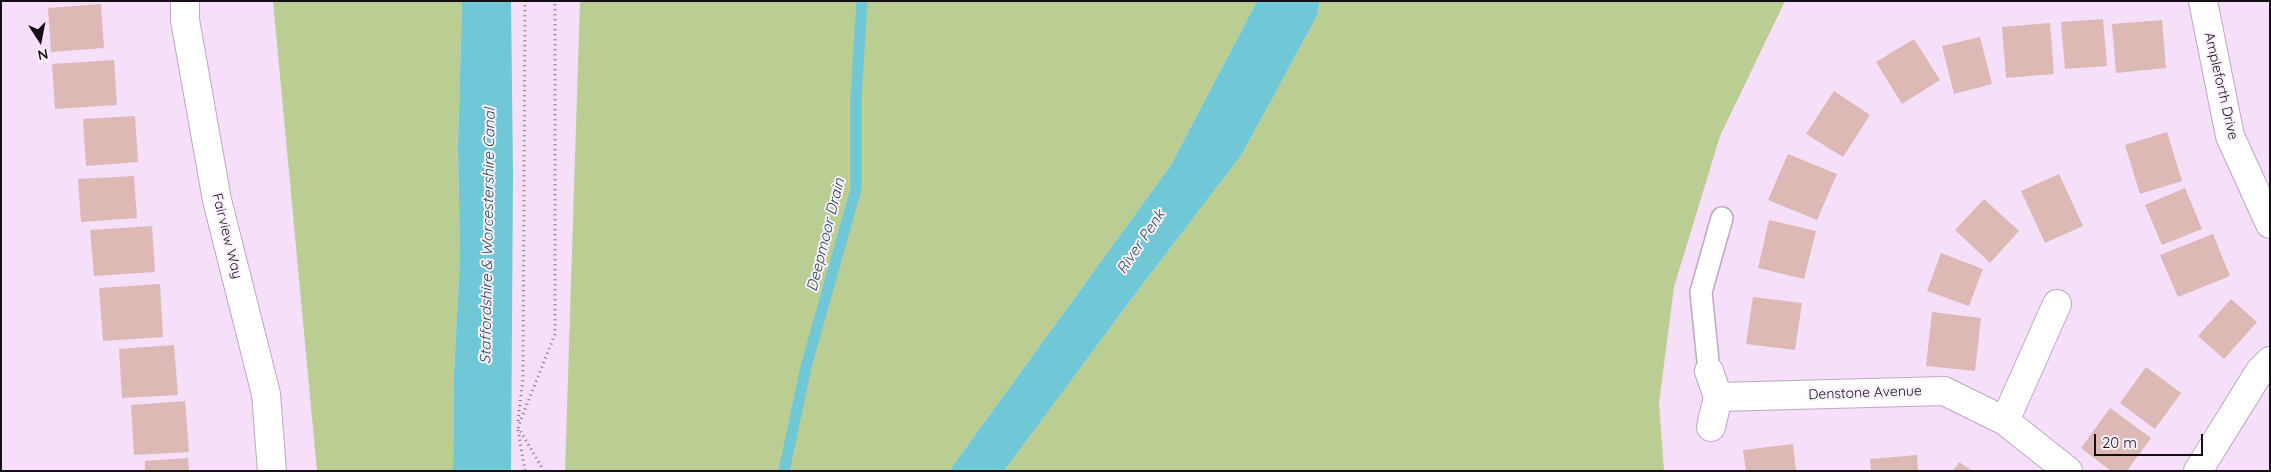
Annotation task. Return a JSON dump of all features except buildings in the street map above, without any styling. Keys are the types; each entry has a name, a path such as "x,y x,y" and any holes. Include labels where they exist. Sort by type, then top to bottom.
{"street":[{"name":"Fairview Way","path":"185,1 185,20 217,200 266,394 272,471"},
{"name":"Ampleforth Drive","path":"2202,1 2230,136 2270,224"},
{"path":"2005,421 2056,304"},
{"path":"2198,471 2260,371 2270,360"},
{"path":"1709,371 1718,398 1711,427"},
{"name":"Denstone Avenue","path":"1718,398 1944,391 2005,421 2068,471"}],"lane":[{"path":"1709,371 1701,292 1722,218"}],"path":[{"path":"525,1 523,378 518,426 525,471"},
{"path":"518,426 555,334 555,1"},
{"path":"518,426 544,471"}],"green space":[{"path":"273,1 462,1 458,146 460,258 454,372 453,471 317,471"},
{"path":"580,1 1257,1 1171,165 949,471 565,471"},
{"path":"1320,1 1785,1 1720,136 1674,287 1659,403 1664,471 1004,471 1242,154 1317,16"}],"water":[{"name":"Staffordshire & Worcestershire Canal","path":"462,1 511,1 513,174 511,471 453,471 454,372 460,258 458,146"},
{"name":"River Penk","path":"1257,1 1320,1 1317,16 1242,154 1004,471 949,471 1171,165"}],"waterway":[{"name":"Deepmoor Drain","path":"784,471 806,367 856,189 856,97 862,1"}]}
